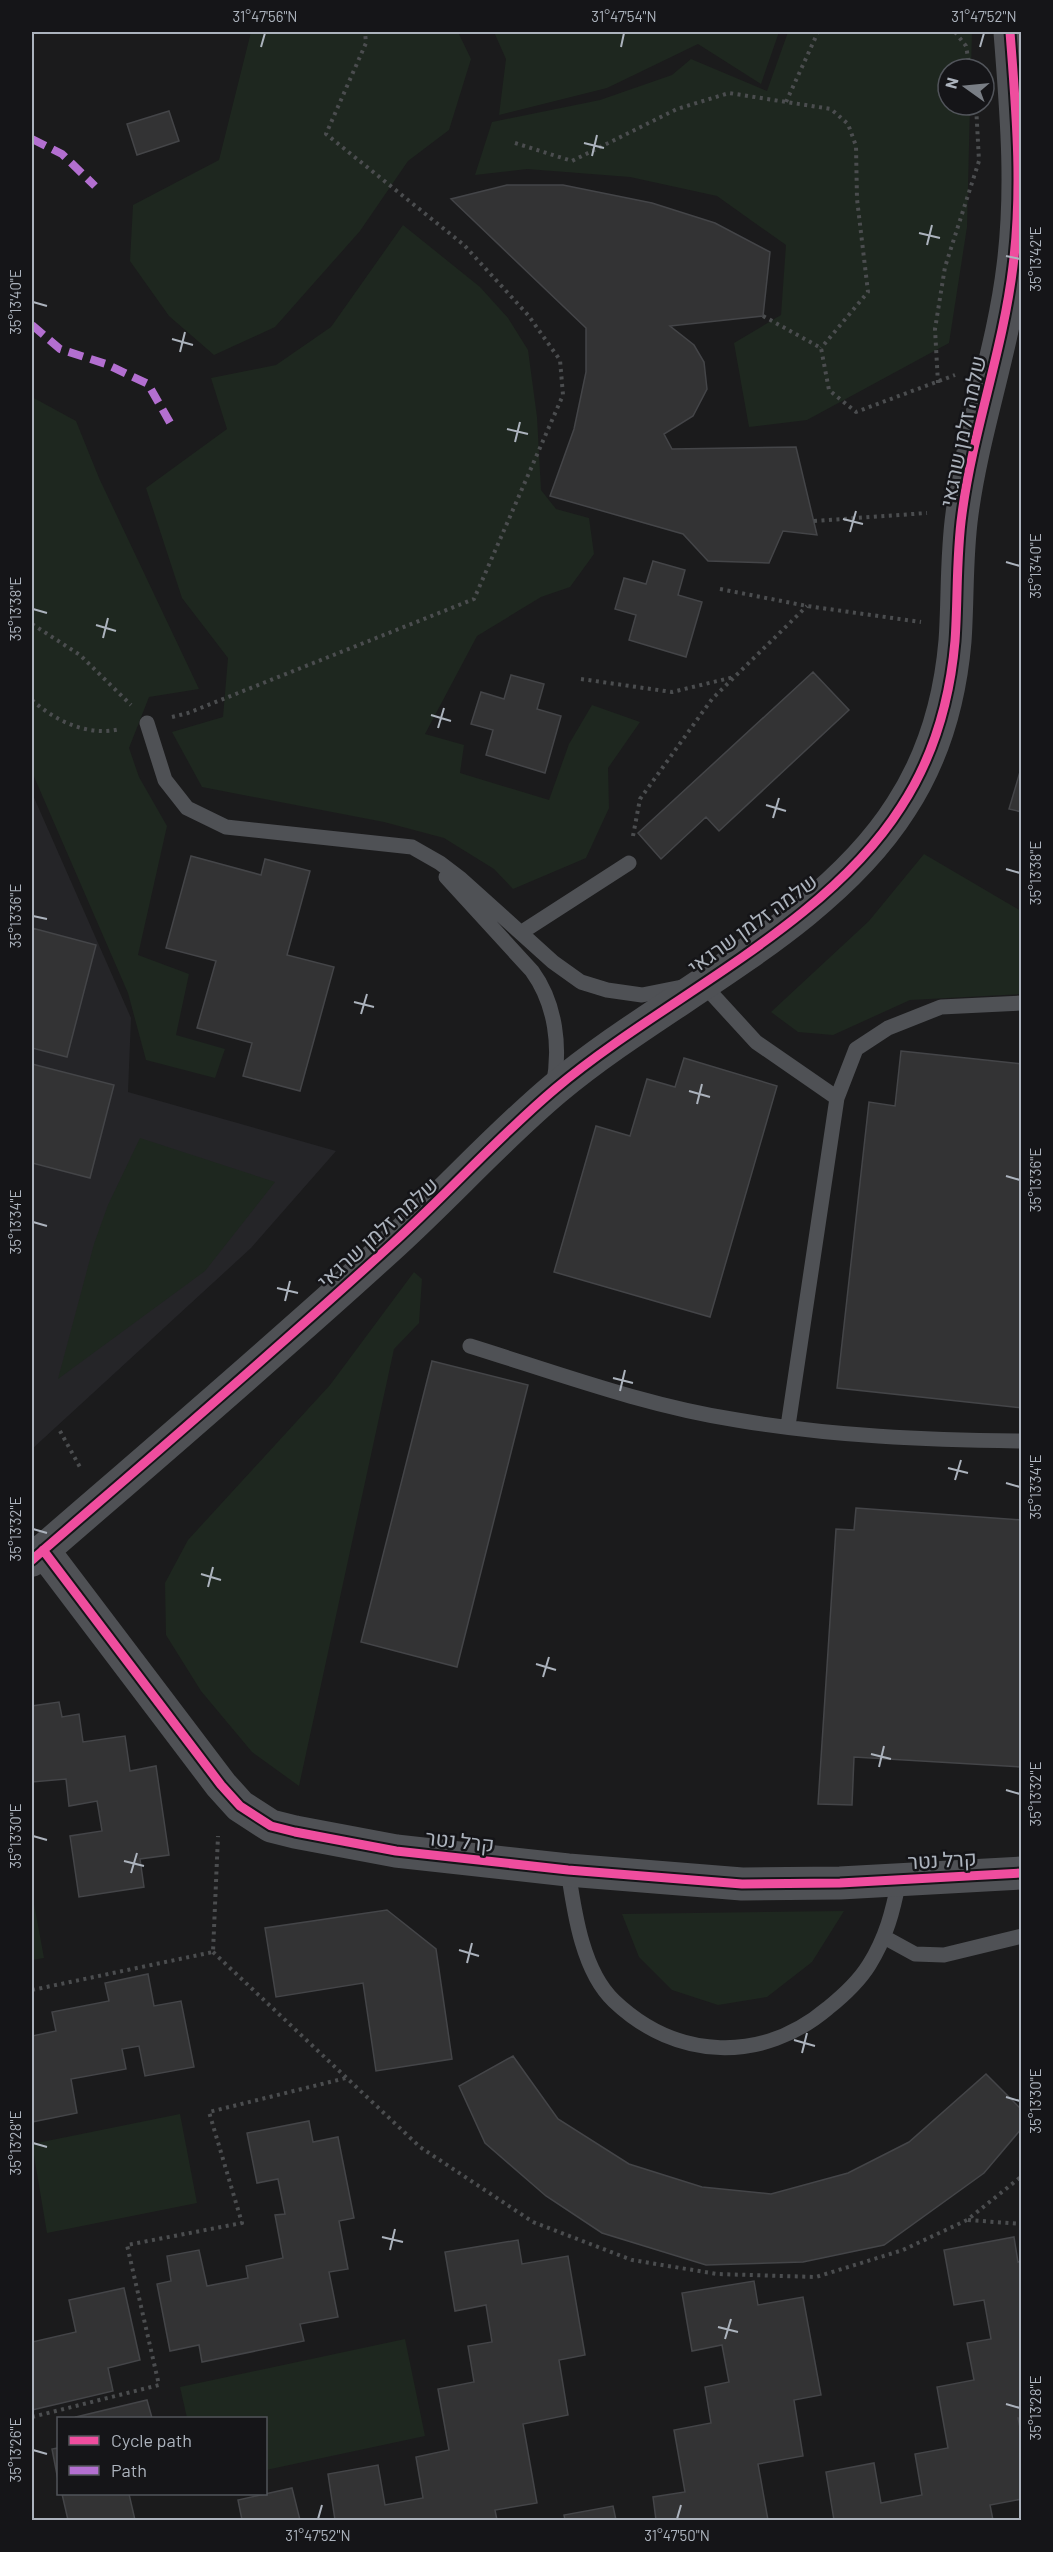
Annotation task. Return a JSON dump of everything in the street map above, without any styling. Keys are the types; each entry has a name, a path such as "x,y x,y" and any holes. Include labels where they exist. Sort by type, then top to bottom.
{"street":[{"name":"שלמה זלמן שרגאי","path":"37,1555 389,1247 553,1091 638,1026 785,926 843,877 900,810 936,736 955,643 957,561 963,510 1013,267 1019,180 1010,32"},
{"name":"קרל נטר","path":"37,1555 221,1785 240,1806 271,1826 396,1851 568,1870 742,1884 840,1883 1022,1873"}],"lane":[{"path":"147,723 165,780 187,807 226,827 412,848 454,873 567,973 595,987 642,995 702,983 756,1042 837,1098"},
{"path":"412,848 467,899 537,978 555,1022 557,1071 553,1091"},
{"path":"522,932 628,863"},
{"path":"788,1426 837,1098 856,1049 888,1028 941,1007 1022,1003"},
{"path":"470,1346 653,1401 736,1420 908,1439 1022,1441"},
{"path":"568,1870 575,1914 591,1966 613,2000 649,2027 683,2042 730,2049 774,2041 807,2026 842,1996 868,1967 884,1937 892,1918 899,1880"},
{"path":"884,1937 915,1954 944,1955 1022,1936"}],"path":[{"path":"32,700 63,723 107,732 147,723 188,713 474,599 563,395 560,360 528,315 464,245 326,134 366,43 365,32"},
{"path":"786,102 818,32"},
{"path":"955,32 966,46 968,57"},
{"path":"515,143 572,161 677,109 729,93 831,109 848,124 856,146 857,199 868,292 821,348"},
{"path":"938,383 935,328 945,267 978,161 976,117"},
{"path":"764,316 821,348 829,390 856,412 938,383 958,373"},
{"path":"814,521 934,512"},
{"path":"720,589 807,606 923,622"},
{"path":"628,863 640,799 712,699 807,606"},
{"path":"32,624 80,655 147,723"},
{"path":"581,679 672,692 734,677"},
{"path":"60,1431 86,1476"},
{"path":"221,1785 213,1952 420,2147 534,2222 632,2260 717,2274 816,2277 903,2250 968,2220 1022,2176"},
{"path":"32,1990 213,1952"},
{"path":"32,2417 159,2385 127,2245 242,2223 209,2112 346,2078"},
{"path":"968,2220 1022,2224"}],"shaded area":[{"path":"251,32 458,32 471,59 449,130 408,161 360,231 275,327 214,355 169,316 130,261 133,205 219,160"},
{"path":"494,32 779,32 761,84 698,44 607,88 499,115 506,59"},
{"path":"788,32 972,32 971,57 936,57 936,117 970,117 967,227 949,343 807,420 749,427 734,343 781,315 786,245 717,196 630,177 527,169 475,175 492,122 600,100 672,75 691,59 767,91"},
{"path":"403,225 480,287 508,318 528,350 537,417 541,490 556,509 589,518 594,554 570,587 541,597 477,636 425,734 464,745 460,773 549,800 569,744 592,705 640,722 608,768 609,808 586,858 513,889 494,869 444,838 384,822 202,787 172,732 223,717 228,658 182,598 146,488 227,429 211,378 276,365 331,327"},
{"path":"32,397 76,421 99,478 199,689 149,697 129,748 139,777 167,826 138,955 189,974 176,1035 225,1049 215,1078 146,1060 128,993 32,772"},
{"path":"32,793 131,1018 128,1092 336,1151 251,1248 32,1449"},
{"path":"924,854 1021,911 1021,994 910,1000 833,1035 798,1032 771,1012 869,921"},
{"path":"140,1138 275,1182 205,1271 58,1379 94,1244 108,1205"},
{"path":"414,1272 422,1279 419,1323 394,1349 299,1786 252,1752 201,1691 166,1635 165,1583 188,1540 330,1385"},
{"path":"32,1893 44,1958 32,1960"},
{"path":"844,1911 812,1962 767,1997 718,2005 672,1990 639,1957 622,1914"},
{"path":"180,2114 197,2203 47,2233 32,2144"},
{"path":"405,2339 425,2436 267,2470 267,2417 187,2417 180,2387"}],"building":[{"path":"169,111 179,141 137,155 127,124"},
{"path":"507,185 563,185 652,203 715,223 770,252 763,316 670,326 694,345 704,362 707,389 693,416 664,434 672,449 796,447 817,535 783,531 769,563 708,561 683,534 550,496 574,429 586,372 586,328 451,199"},
{"path":"653,561 685,570 678,595 702,602 686,657 629,640 636,615 615,609 624,578 646,584"},
{"path":"813,672 849,710 719,831 706,817 661,859 638,833"},
{"path":"511,675 544,684 537,709 561,716 545,773 486,755 493,730 471,724 481,692 504,699"},
{"path":"1022,765 1022,812 1009,809"},
{"path":"191,856 261,875 265,859 310,871 287,955 334,967 300,1091 243,1076 252,1043 197,1028 216,961 166,948"},
{"path":"32,928 96,945 67,1057 32,1048"},
{"path":"901,1051 1022,1064 1022,1408 837,1388 869,1102 895,1106"},
{"path":"684,1058 777,1086 710,1317 554,1272 596,1126 630,1136 647,1079 675,1087"},
{"path":"32,1064 114,1085 90,1178 32,1163"},
{"path":"432,1361 528,1385 457,1667 361,1642"},
{"path":"856,1508 1022,1520 1022,1767 854,1757 852,1805 818,1804 836,1529 854,1530"},
{"path":"59,1702 62,1717 79,1714 83,1742 125,1736 130,1771 156,1766 169,1855 140,1859 144,1887 79,1897 70,1836 102,1831 97,1801 69,1806 66,1779 32,1782 32,1706"},
{"path":"387,1910 436,1949 452,2059 376,2071 363,1983 276,1997 265,1928"},
{"path":"148,1974 154,2006 181,2001 194,2067 145,2076 139,2046 122,2049 126,2069 71,2079 77,2113 32,2122 32,2036 56,2031 52,2012 109,2001 105,1983"},
{"path":"513,2056 558,2119 629,2164 702,2187 771,2194 848,2173 909,2142 986,2074 1022,2110 1022,2128 984,2173 884,2245 803,2262 706,2265 602,2233 546,2196 485,2143 459,2086"},
{"path":"309,2121 313,2142 338,2137 354,2218 339,2221 348,2269 329,2272 338,2317 300,2324 304,2341 202,2362 199,2345 170,2351 157,2284 171,2281 167,2256 199,2250 207,2286 248,2278 246,2266 283,2258 275,2215 285,2214 278,2179 257,2183 247,2133"},
{"path":"1014,2237 1018,2262 1022,2261 1022,2418 1018,2418 1022,2437 1022,2499 990,2505 993,2520 834,2520 826,2472 874,2463 881,2503 922,2495 915,2454 948,2448 937,2387 974,2380 967,2343 991,2339 984,2300 954,2305 944,2250"},
{"path":"518,2240 522,2264 568,2256 585,2355 559,2360 568,2415 523,2424 537,2503 495,2510 497,2520 335,2520 328,2474 378,2465 385,2505 423,2498 416,2457 449,2450 438,2389 474,2382 468,2346 492,2342 486,2305 455,2311 445,2252"},
{"path":"754,2281 758,2305 803,2297 821,2395 794,2400 803,2456 758,2464 768,2520 656,2520 653,2497 685,2492 674,2430 711,2423 705,2387 729,2382 722,2345 692,2351 682,2293"},
{"path":"124,2288 140,2360 108,2368 113,2391 32,2410 32,2342 76,2332 69,2300"},
{"path":"147,2400 152,2417 76,2417"},
{"path":"57,2448 57,2475 52,2449"},
{"path":"292,2488 300,2520 242,2520 238,2500"},
{"path":"62,2495 129,2495 135,2520 68,2520"},
{"path":"613,2506 616,2520 565,2520 564,2515"}],"marked path":[{"path":"32,139 62,154 95,186"},
{"path":"32,325 60,349 106,364 148,384 172,426"}],"cycle path":[{"path":"32,1560 348,1284 513,1126 555,1089 644,1023 787,925 830,889 869,850 901,807 931,748 949,685 955,641 962,514 1013,266 1018,178 1010,32"},
{"path":"43,1550 221,1785 240,1806 271,1826 396,1851 568,1870 742,1884 840,1883 1022,1873"}]}
